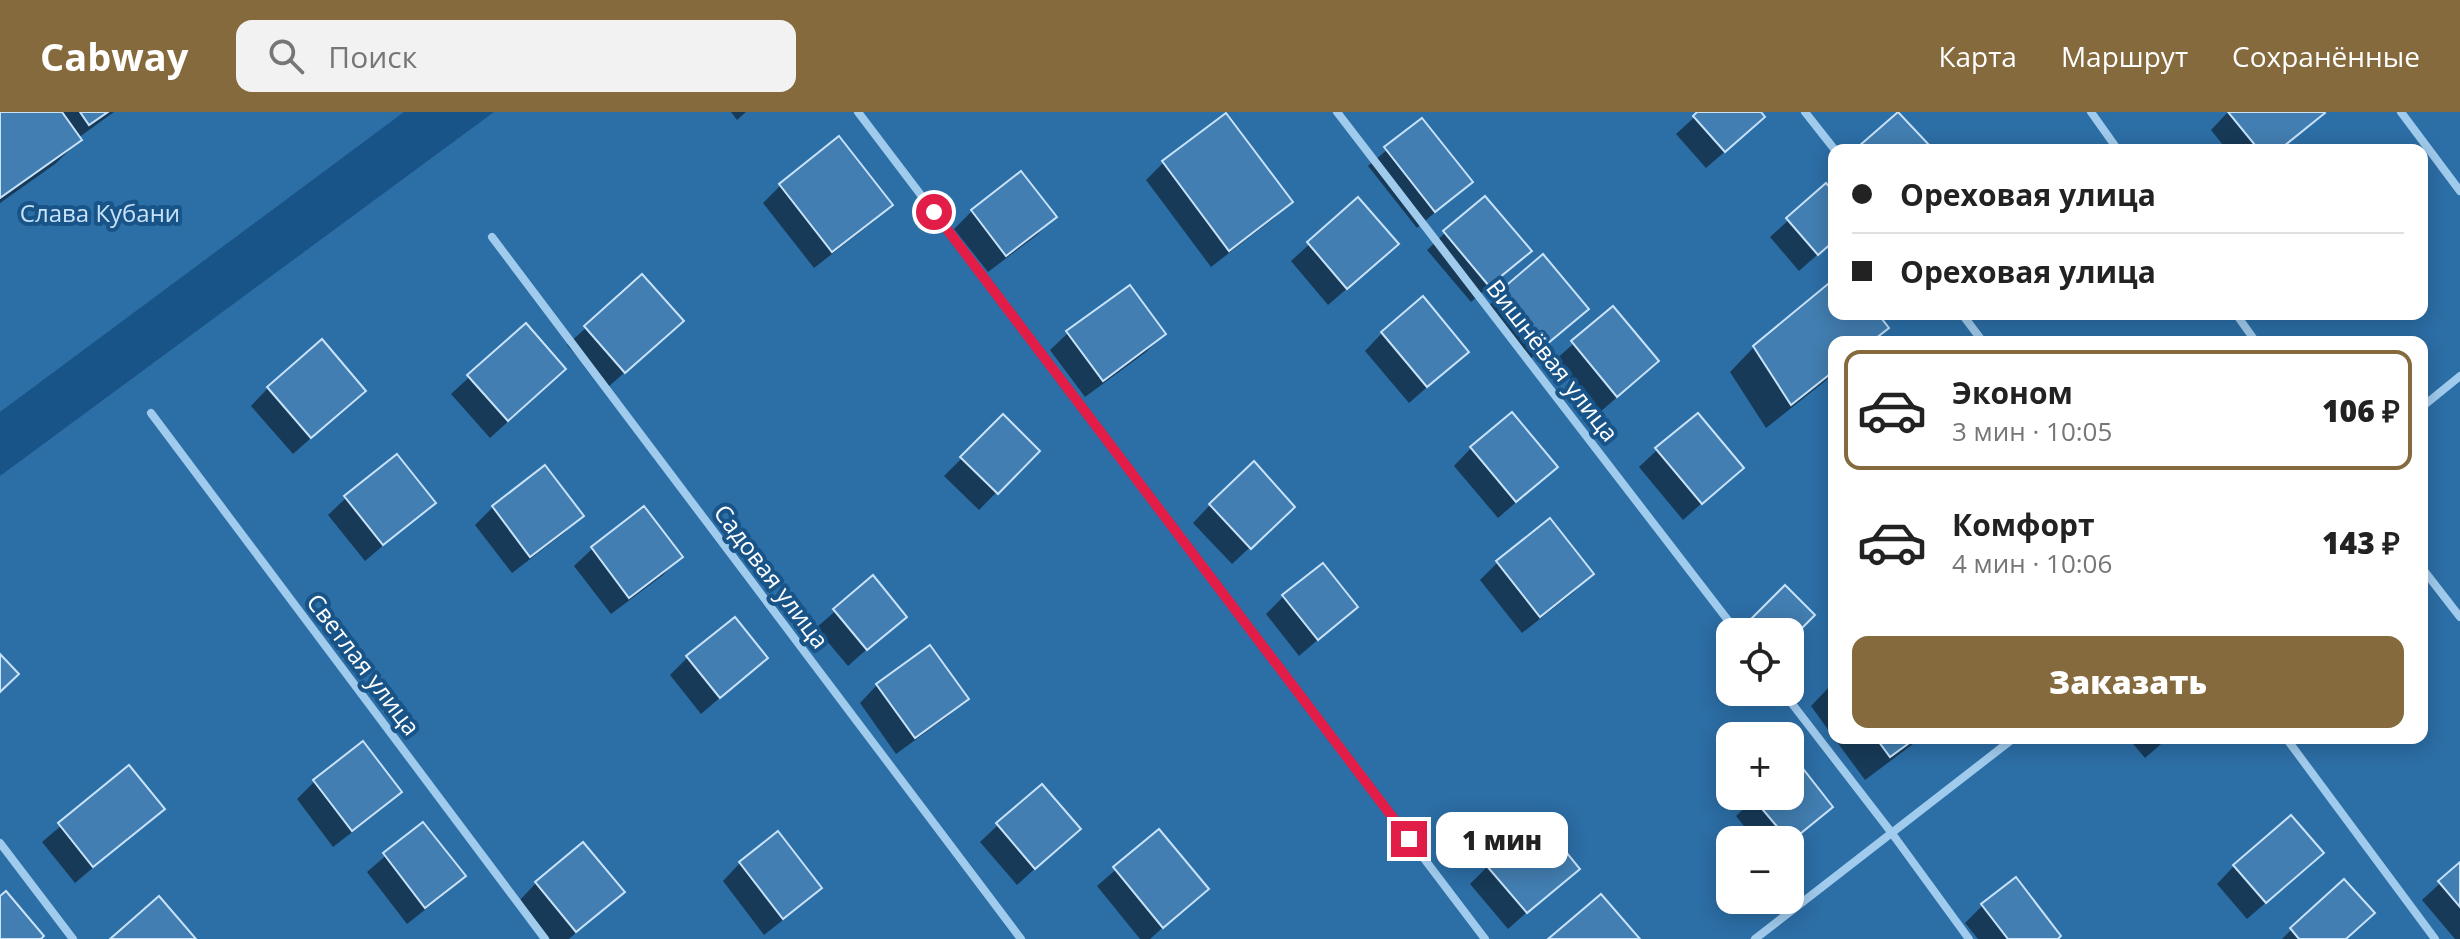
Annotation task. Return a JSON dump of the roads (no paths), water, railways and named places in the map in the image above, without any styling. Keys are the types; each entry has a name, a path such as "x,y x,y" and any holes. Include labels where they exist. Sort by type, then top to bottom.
{"street":[{"path":"858,112 1485,939"},
{"name":"Вишнёвая улица","path":"1337,112 1726,618"},
{"path":"1805,112 1830,144"},
{"path":"2091,112 2114,144"},
{"path":"2401,112 2425,144"},
{"path":"2428,148 2460,191"},
{"name":"Садовая улица","path":"492,237 1021,939"},
{"path":"2428,402 2460,376"},
{"name":"Светлая улица","path":"151,413 545,939"},
{"path":"2428,576 2460,617"},
{"path":"1794,706 1969,939"},
{"path":"1755,939 2006,744"},
{"path":"2290,744 2435,939"},
{"path":"0,843 73,939"}],"park label":[{"name":"Слава Кубани","path":"100,212"}]}
